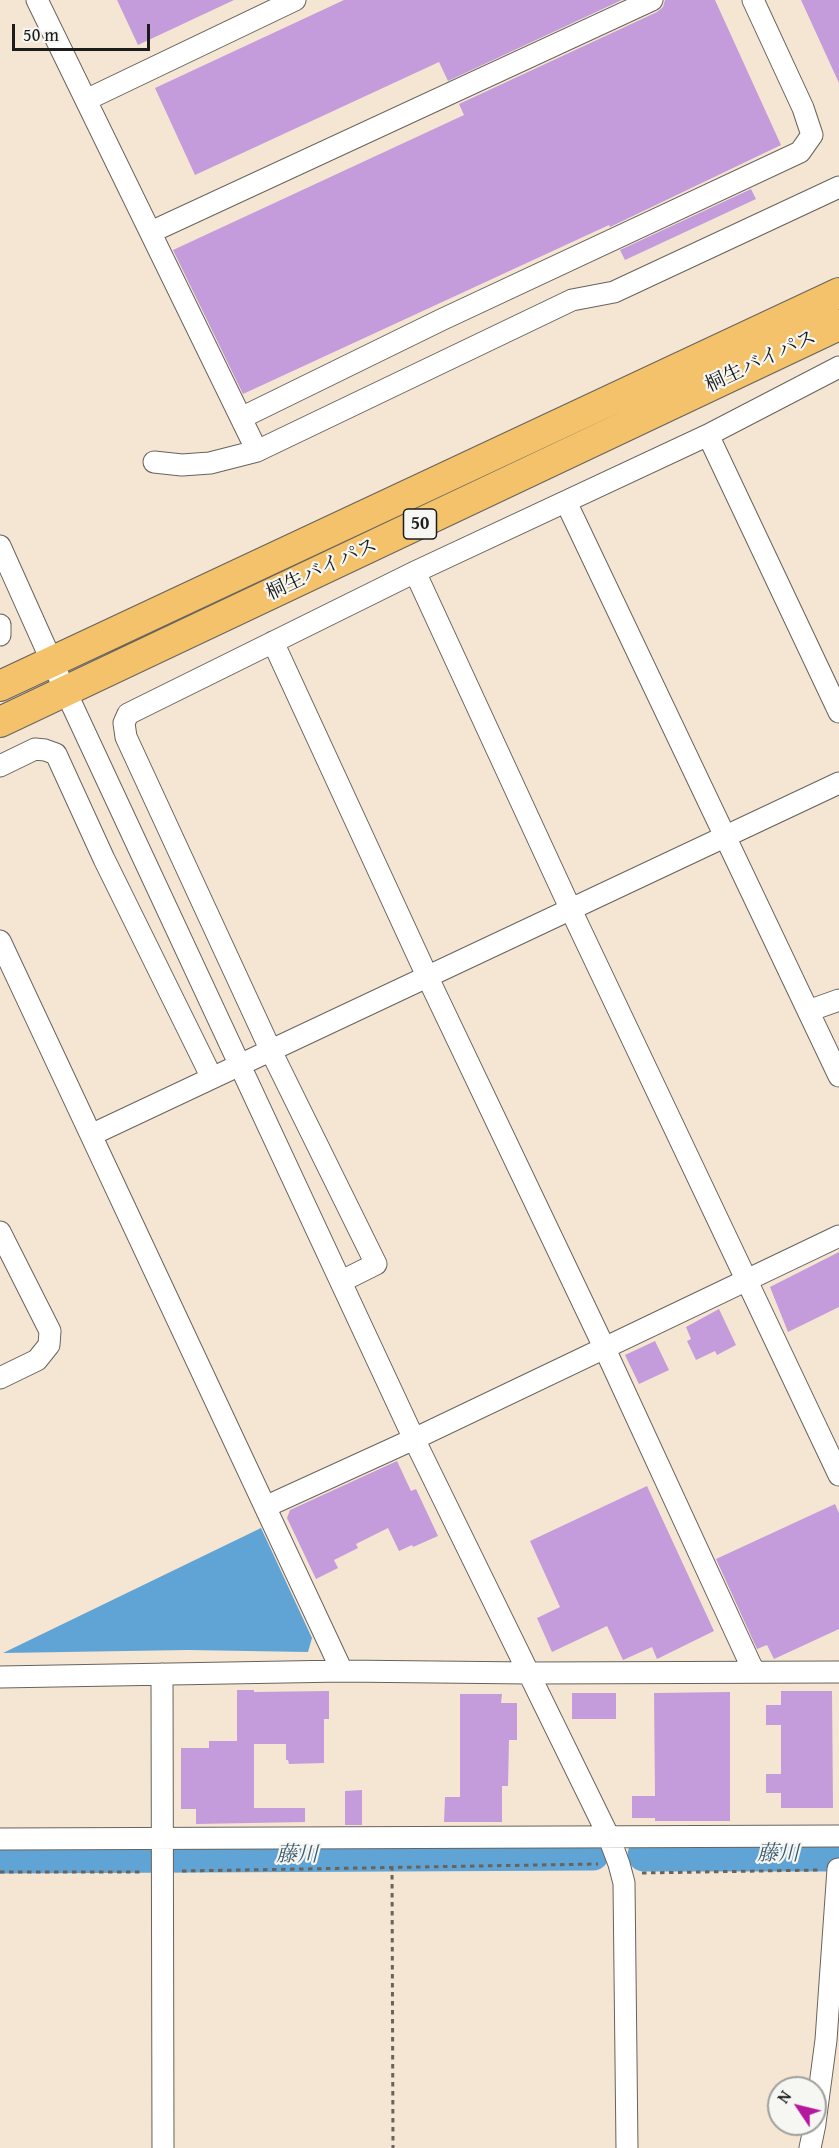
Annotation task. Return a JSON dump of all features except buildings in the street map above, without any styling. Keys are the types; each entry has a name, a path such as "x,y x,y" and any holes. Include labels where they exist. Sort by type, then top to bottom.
{"highway":[{"name":"桐生バイパス","path":"0,686 839,293"},
{"name":"桐生バイパス","path":"0,722 839,325"}],"street":[{"path":"37,0 257,451"},
{"path":"86,100 295,0"},
{"path":"151,232 652,0"},
{"path":"241,418 441,320 800,152 812,135 803,108 753,0"},
{"path":"154,462 182,465 210,463 257,451 572,300 614,292 839,187"},
{"path":"342,1281 376,1264 272,1051 126,737 124,723 128,714 415,572 708,435 839,367"},
{"path":"708,435 839,712"},
{"path":"566,502 839,1076"},
{"path":"0,546 414,1438 608,1835 621,1868 624,1883 627,2148"},
{"path":"415,572 571,910 838,1472"},
{"path":"0,625 0,635"},
{"path":"273,642 754,1672"},
{"path":"0,766 35,749 56,754 104,859 212,1078"},
{"path":"91,1135 839,783"},
{"path":"0,942 342,1671"},
{"path":"808,1011 839,1000"},
{"path":"0,1232 50,1331 49,1345 36,1360 0,1378"},
{"path":"265,1507 839,1236"},
{"path":"0,1677 342,1671 839,1672"},
{"path":"162,1674 163,2148"},
{"path":"0,1839 608,1835 839,1836"},
{"path":"821,2076 826,2040 838,1869"}],"path":[{"path":"392,1866 393,2148"},
{"path":"0,1872 161,1872 392,1866 621,1868 655,1873 838,1869"}],"water":[{"path":"261,1528 312,1638 308,1652 188,1650 3,1653"}],"waterway":[{"name":"藤川","path":"0,1857 593,1854"},
{"name":"藤川","path":"644,1855 839,1855"}]}
